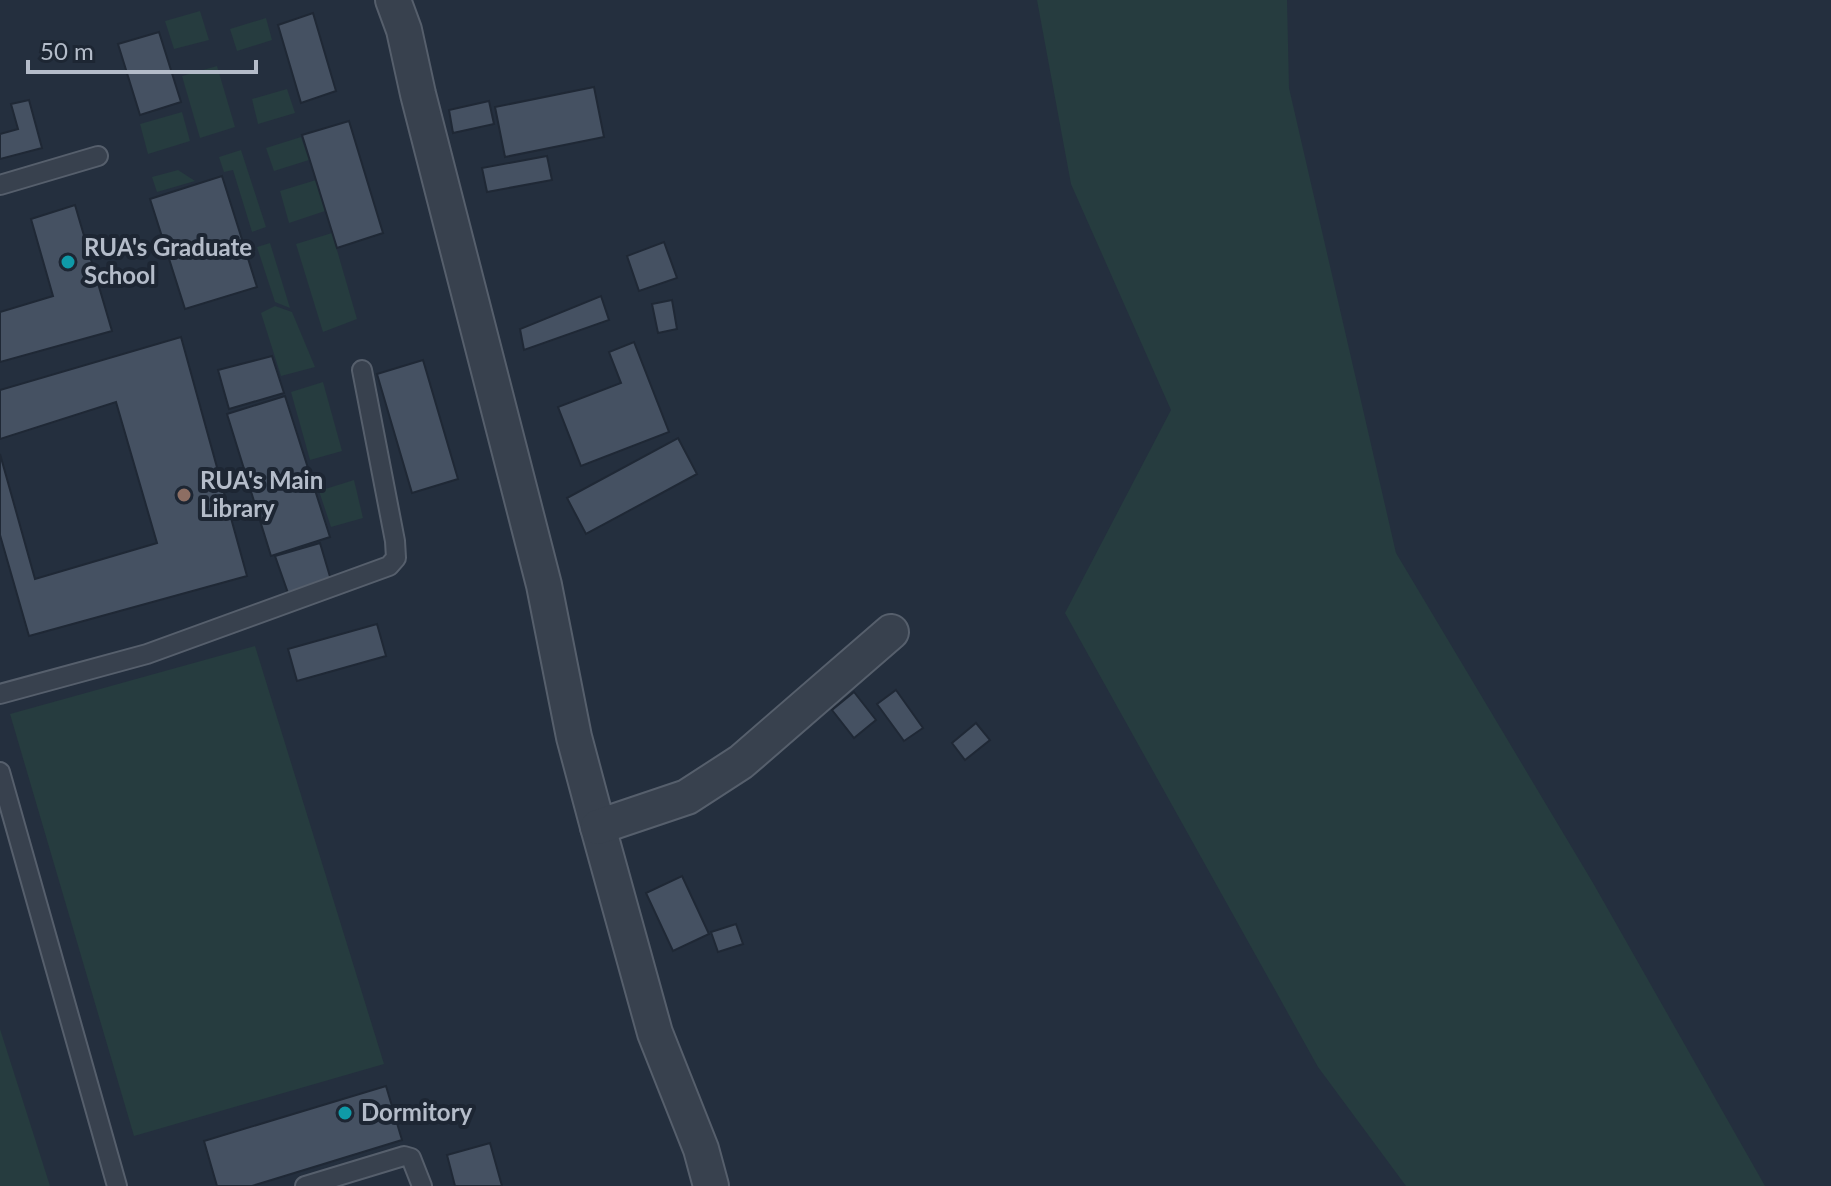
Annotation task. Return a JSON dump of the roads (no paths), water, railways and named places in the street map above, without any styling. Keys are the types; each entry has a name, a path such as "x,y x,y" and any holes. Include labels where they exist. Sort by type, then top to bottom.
{"street":[{"path":"393,0 404,30 544,585 574,737 598,827 655,1033 701,1149 711,1186"},
{"path":"598,827 687,797 731,769 891,632"}],"lane":[{"path":"0,185 98,156"},
{"path":"0,694 147,654 389,566 396,558 396,548 362,370"},
{"path":"0,777 117,1186"},
{"path":"305,1186 404,1156 415,1163 422,1186"}],"place":[{"name":"RUA's Graduate School","path":"68,262"},
{"name":"RUA's Main Library","path":"184,495"},
{"name":"Dormitory","path":"345,1113"}]}
